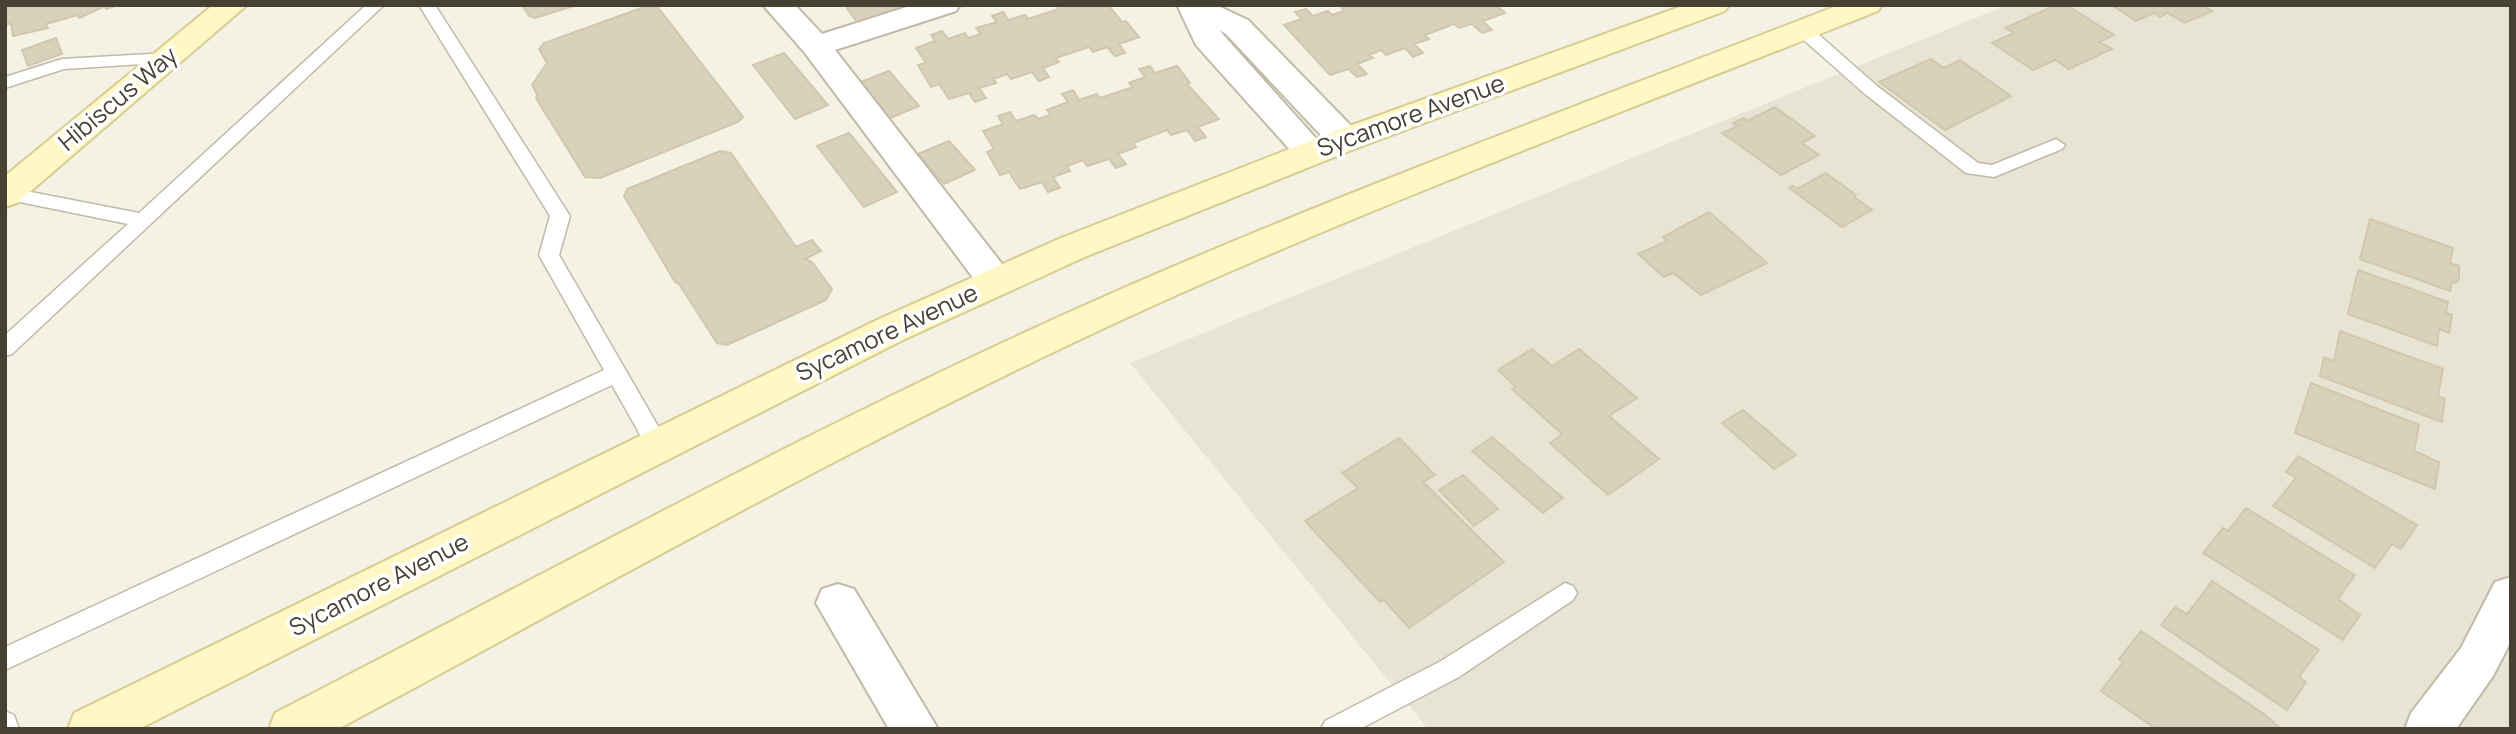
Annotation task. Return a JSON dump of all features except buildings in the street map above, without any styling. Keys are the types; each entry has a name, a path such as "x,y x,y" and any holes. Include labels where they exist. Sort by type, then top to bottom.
{"main road":[{"name":"Hibiscus Way","path":"6,194 232,5"},
{"name":"Sycamore Avenue","path":"91,729 892,329 1074,247 1328,146 1714,5"},
{"path":"292,729 907,405 1041,342 1310,223 1867,5"}],"street":[{"path":"778,5 816,46 996,282"},
{"path":"816,46 945,5"},
{"path":"1193,5 1207,38 1328,146"},
{"path":"2428,729 2477,662 2511,596"},
{"path":"838,603 915,729"}],"lane":[{"path":"5,348 376,5"},
{"path":"427,5 560,216 549,255 658,446"},
{"path":"1803,30 1871,90 1973,169 1994,171 2056,145"},
{"path":"5,83 62,64 167,58"},
{"path":"6,194 143,220"},
{"path":"5,659 617,373"},
{"path":"1334,729 1450,669 1564,593"},
{"path":"5,723 6,729"}],"shaded area":[{"path":"2007,5 2511,5 2511,729 1428,729 1130,363"}]}
